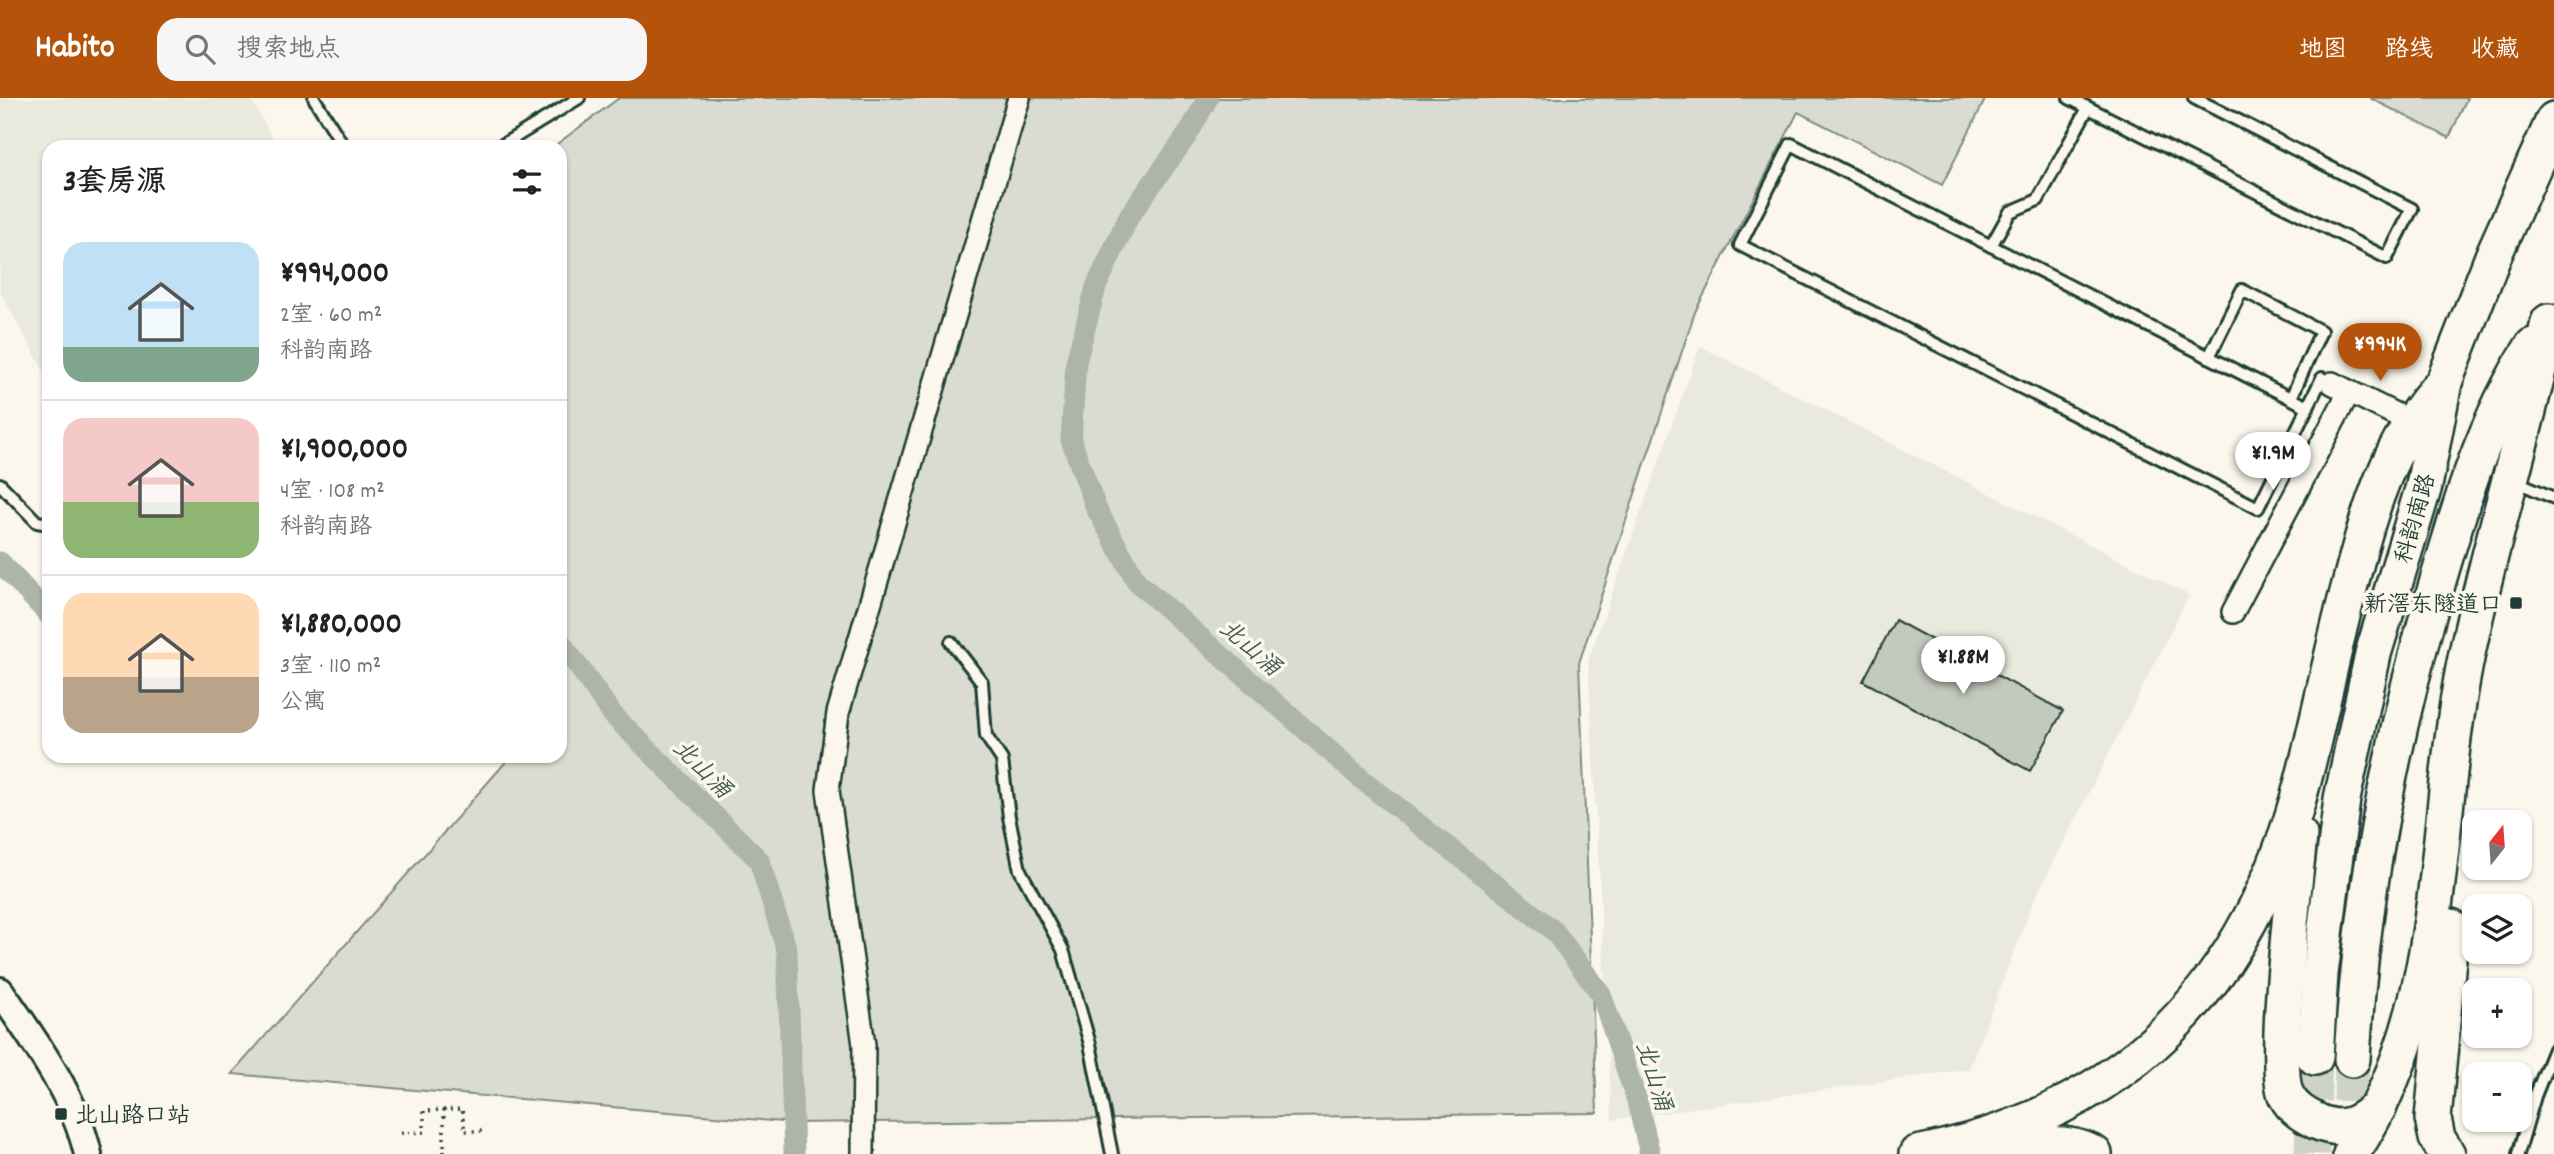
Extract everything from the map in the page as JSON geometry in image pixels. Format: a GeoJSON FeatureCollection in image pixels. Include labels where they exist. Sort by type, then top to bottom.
{"type":"FeatureCollection","features":[{"type":"Feature","properties":{"kind":"highway","name":"科韵南路"},"geometry":{"type":"LineString","coordinates":[[2315,1057],[2327,910],[2351,746],[2374,654],[2424,486],[2444,382],[2550,117]]}},
{"type":"Feature","properties":{"kind":"highway","name":"科韵南路"},"geometry":{"type":"LineString","coordinates":[[2352,1059],[2355,1002],[2374,854],[2389,770],[2422,636],[2481,446],[2509,387],[2551,316]]}},
{"type":"Feature","properties":{"kind":"highway"},"geometry":{"type":"LineString","coordinates":[[2351,1154],[2379,1107],[2416,1013],[2428,949],[2465,663],[2551,316]]}},
{"type":"Feature","properties":{"kind":"highway"},"geometry":{"type":"LineString","coordinates":[[1917,1154],[1990,1136],[2033,1119],[2128,1065],[2167,1033],[2201,998],[2229,960],[2270,878],[2303,783],[2354,570],[2379,487],[2409,421],[2444,382]]}},
{"type":"Feature","properties":{"kind":"highway"},"geometry":{"type":"LineString","coordinates":[[2447,1154],[2437,1138],[2433,1119],[2454,875],[2451,768]]}},
{"type":"Feature","properties":{"kind":"highway"},"geometry":{"type":"LineString","coordinates":[[2303,783],[2283,1037],[2285,1093],[2295,1109],[2332,1128],[2350,1128],[2379,1107]]}},
{"type":"Feature","properties":{"kind":"highway"},"geometry":{"type":"LineString","coordinates":[[1990,1154],[2041,1143],[2059,1143],[2095,1154]]}},
{"type":"Feature","properties":{"kind":"street"},"geometry":{"type":"LineString","coordinates":[[863,1154],[864,1045],[828,790],[838,713],[1018,98]]}},
{"type":"Feature","properties":{"kind":"street"},"geometry":{"type":"LineString","coordinates":[[2233,612],[2334,384],[2409,421]]}},
{"type":"Feature","properties":{"kind":"street"},"geometry":{"type":"LineString","coordinates":[[0,991],[69,1101],[88,1154]]}},
{"type":"Feature","properties":{"kind":"lane"},"geometry":{"type":"LineString","coordinates":[[314,98],[340,140]]}},
{"type":"Feature","properties":{"kind":"lane"},"geometry":{"type":"LineString","coordinates":[[510,140],[579,98]]}},
{"type":"Feature","properties":{"kind":"lane"},"geometry":{"type":"LineString","coordinates":[[2069,98],[2387,258],[2412,209],[2194,98]]}},
{"type":"Feature","properties":{"kind":"lane"},"geometry":{"type":"LineString","coordinates":[[1991,246],[2010,212],[2038,200],[2088,108]]}},
{"type":"Feature","properties":{"kind":"lane"},"geometry":{"type":"LineString","coordinates":[[2305,369],[2334,384],[2308,407],[2258,508],[1740,245],[1791,144],[2308,407]]}},
{"type":"Feature","properties":{"kind":"lane"},"geometry":{"type":"LineString","coordinates":[[2209,356],[2242,290],[2322,331],[2291,398]]}},
{"type":"Feature","properties":{"kind":"lane"},"geometry":{"type":"LineString","coordinates":[[2510,479],[2554,498]]}},
{"type":"Feature","properties":{"kind":"lane"},"geometry":{"type":"LineString","coordinates":[[0,484],[37,522],[42,523]]}},
{"type":"Feature","properties":{"kind":"lane"},"geometry":{"type":"LineString","coordinates":[[951,642],[982,682],[986,736],[1002,760],[1009,817],[1020,870],[1063,950],[1090,1044],[1112,1154]]}},
{"type":"Feature","properties":{"kind":"lane"},"geometry":{"type":"LineString","coordinates":[[2518,1154],[2535,1096],[2554,1049]]}},
{"type":"Feature","properties":{"kind":"path"},"geometry":{"type":"LineString","coordinates":[[401,1133],[424,1132],[424,1111],[444,1109],[462,1110],[465,1131],[483,1131]]}},
{"type":"Feature","properties":{"kind":"path"},"geometry":{"type":"LineString","coordinates":[[444,1109],[444,1154]]}},
{"type":"Feature","properties":{"kind":"shaded area"},"geometry":{"type":"Polygon","coordinates":[[[0,98],[250,98],[274,140],[42,140],[42,367],[0,292],[0,98]]]}},
{"type":"Feature","properties":{"kind":"shaded area"},"geometry":{"type":"Polygon","coordinates":[[[619,98],[1986,98],[1942,185],[1798,112],[1695,312],[1579,663],[1597,1113],[794,1123],[232,1074],[505,763],[567,763],[567,140],[562,140],[619,98]]]}},
{"type":"Feature","properties":{"kind":"shaded area"},"geometry":{"type":"Polygon","coordinates":[[[2370,98],[2467,98],[2449,138],[2370,98]]]}},
{"type":"Feature","properties":{"kind":"shaded area"},"geometry":{"type":"Polygon","coordinates":[[[1700,346],[2189,595],[2032,905],[1969,1069],[1612,1120],[1588,661],[1700,346]]]}},
{"type":"Feature","properties":{"kind":"building"},"geometry":{"type":"Polygon","coordinates":[[[1895,620],[2063,711],[2030,771],[1863,681],[1895,620]]]}},
{"type":"Feature","properties":{"kind":"waterway","name":"北山涌"},"geometry":{"type":"LineString","coordinates":[[1208,98],[1188,134],[1129,216],[1096,287],[1076,362],[1071,440],[1096,508],[1137,582],[1364,781],[1554,931],[1601,994],[1637,1101],[1650,1154]]}},
{"type":"Feature","properties":{"kind":"waterway","name":"北山涌"},"geometry":{"type":"LineString","coordinates":[[0,562],[42,607]]}},
{"type":"Feature","properties":{"kind":"waterway","name":"北山涌"},"geometry":{"type":"LineString","coordinates":[[567,651],[613,715],[759,860],[787,951],[794,1154]]}},
{"type":"Feature","properties":{"kind":"tunnel"},"geometry":{"type":"LineString","coordinates":[[2312,1154],[2315,1057]]}},
{"type":"Feature","properties":{"kind":"tunnel"},"geometry":{"type":"LineString","coordinates":[[2350,1154],[2352,1059]]}},
{"type":"Feature","properties":{"kind":"place","name":"新滘东隧道口"},"geometry":{"type":"Point","coordinates":[2516,603]}},
{"type":"Feature","properties":{"kind":"place","name":"北山路口站"},"geometry":{"type":"Point","coordinates":[61,1114]}}]}
